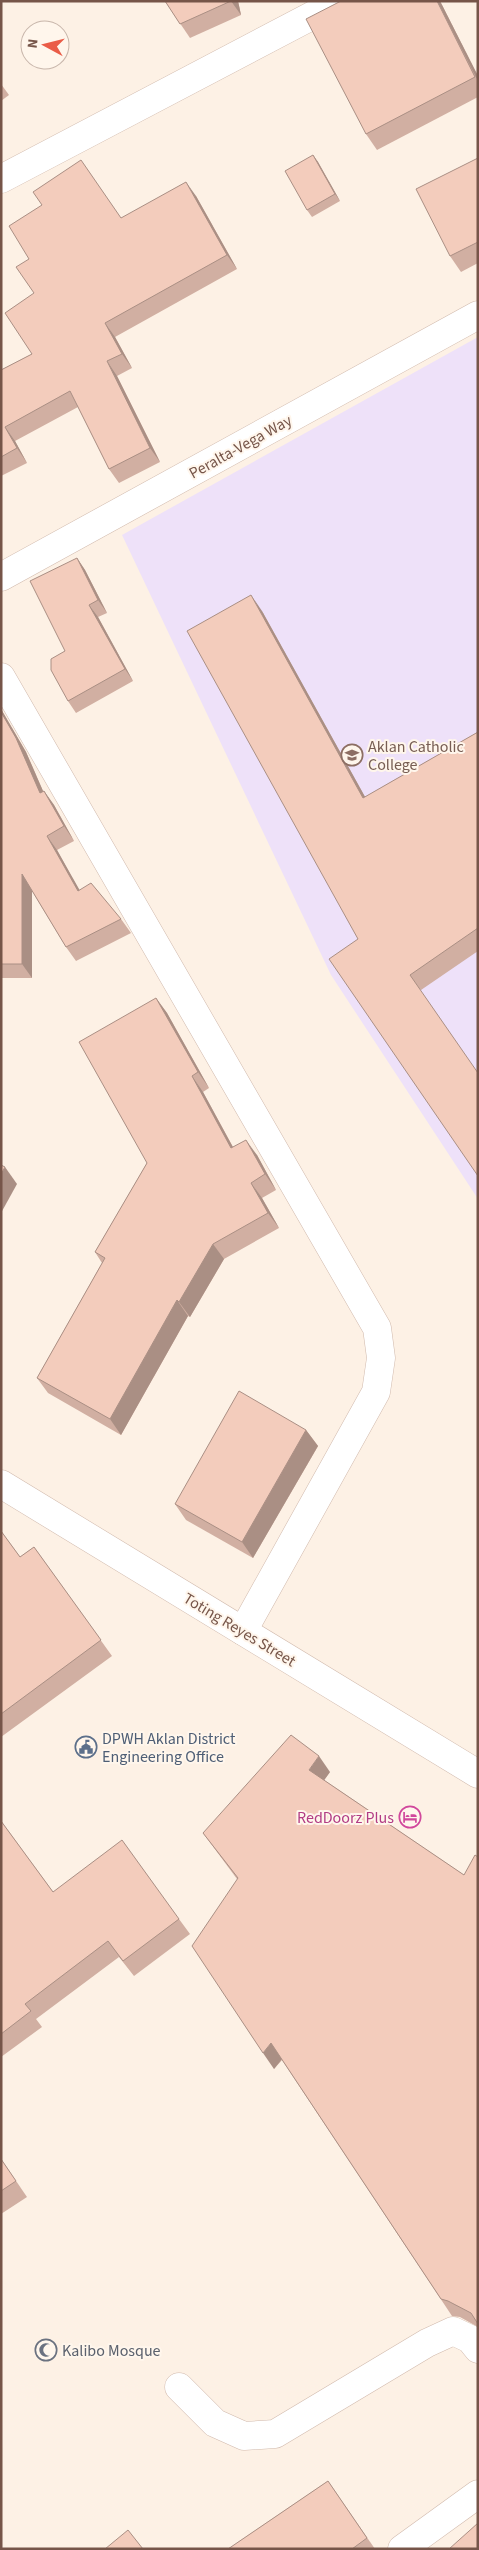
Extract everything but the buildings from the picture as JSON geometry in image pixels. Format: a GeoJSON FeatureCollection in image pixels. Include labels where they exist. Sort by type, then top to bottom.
{"type":"FeatureCollection","features":[{"type":"Feature","properties":{"kind":"street"},"geometry":{"type":"LineString","coordinates":[[1,179],[340,1]]}},
{"type":"Feature","properties":{"kind":"street","name":"Peralta-Vega Way"},"geometry":{"type":"LineString","coordinates":[[1,577],[478,315]]}},
{"type":"Feature","properties":{"kind":"street"},"geometry":{"type":"LineString","coordinates":[[1,677],[377,1328],[381,1358],[376,1392],[243,1631]]}},
{"type":"Feature","properties":{"kind":"street","name":"Toting Reyes Street"},"geometry":{"type":"LineString","coordinates":[[1,1484],[478,1774]]}},
{"type":"Feature","properties":{"kind":"street"},"geometry":{"type":"LineString","coordinates":[[179,2387],[215,2423],[244,2436],[275,2434],[427,2344],[453,2331],[470,2339],[478,2349]]}},
{"type":"Feature","properties":{"kind":"street"},"geometry":{"type":"LineString","coordinates":[[402,2549],[478,2494]]}},
{"type":"Feature","properties":{"kind":"shaded area","name":"Aklan Catholic College"},"geometry":{"type":"Polygon","coordinates":[[[478,337],[478,1199],[331,975],[122,535],[478,337]]]}},
{"type":"Feature","properties":{"kind":"place","name":"Aklan Catholic College"},"geometry":{"type":"Point","coordinates":[352,755]}},
{"type":"Feature","properties":{"kind":"place","name":"DPWH Aklan District Engineering Office"},"geometry":{"type":"Point","coordinates":[86,1747]}},
{"type":"Feature","properties":{"kind":"place","name":"RedDoorz Plus"},"geometry":{"type":"Point","coordinates":[410,1817]}},
{"type":"Feature","properties":{"kind":"place","name":"Kalibo Mosque"},"geometry":{"type":"Point","coordinates":[46,2350]}}]}
